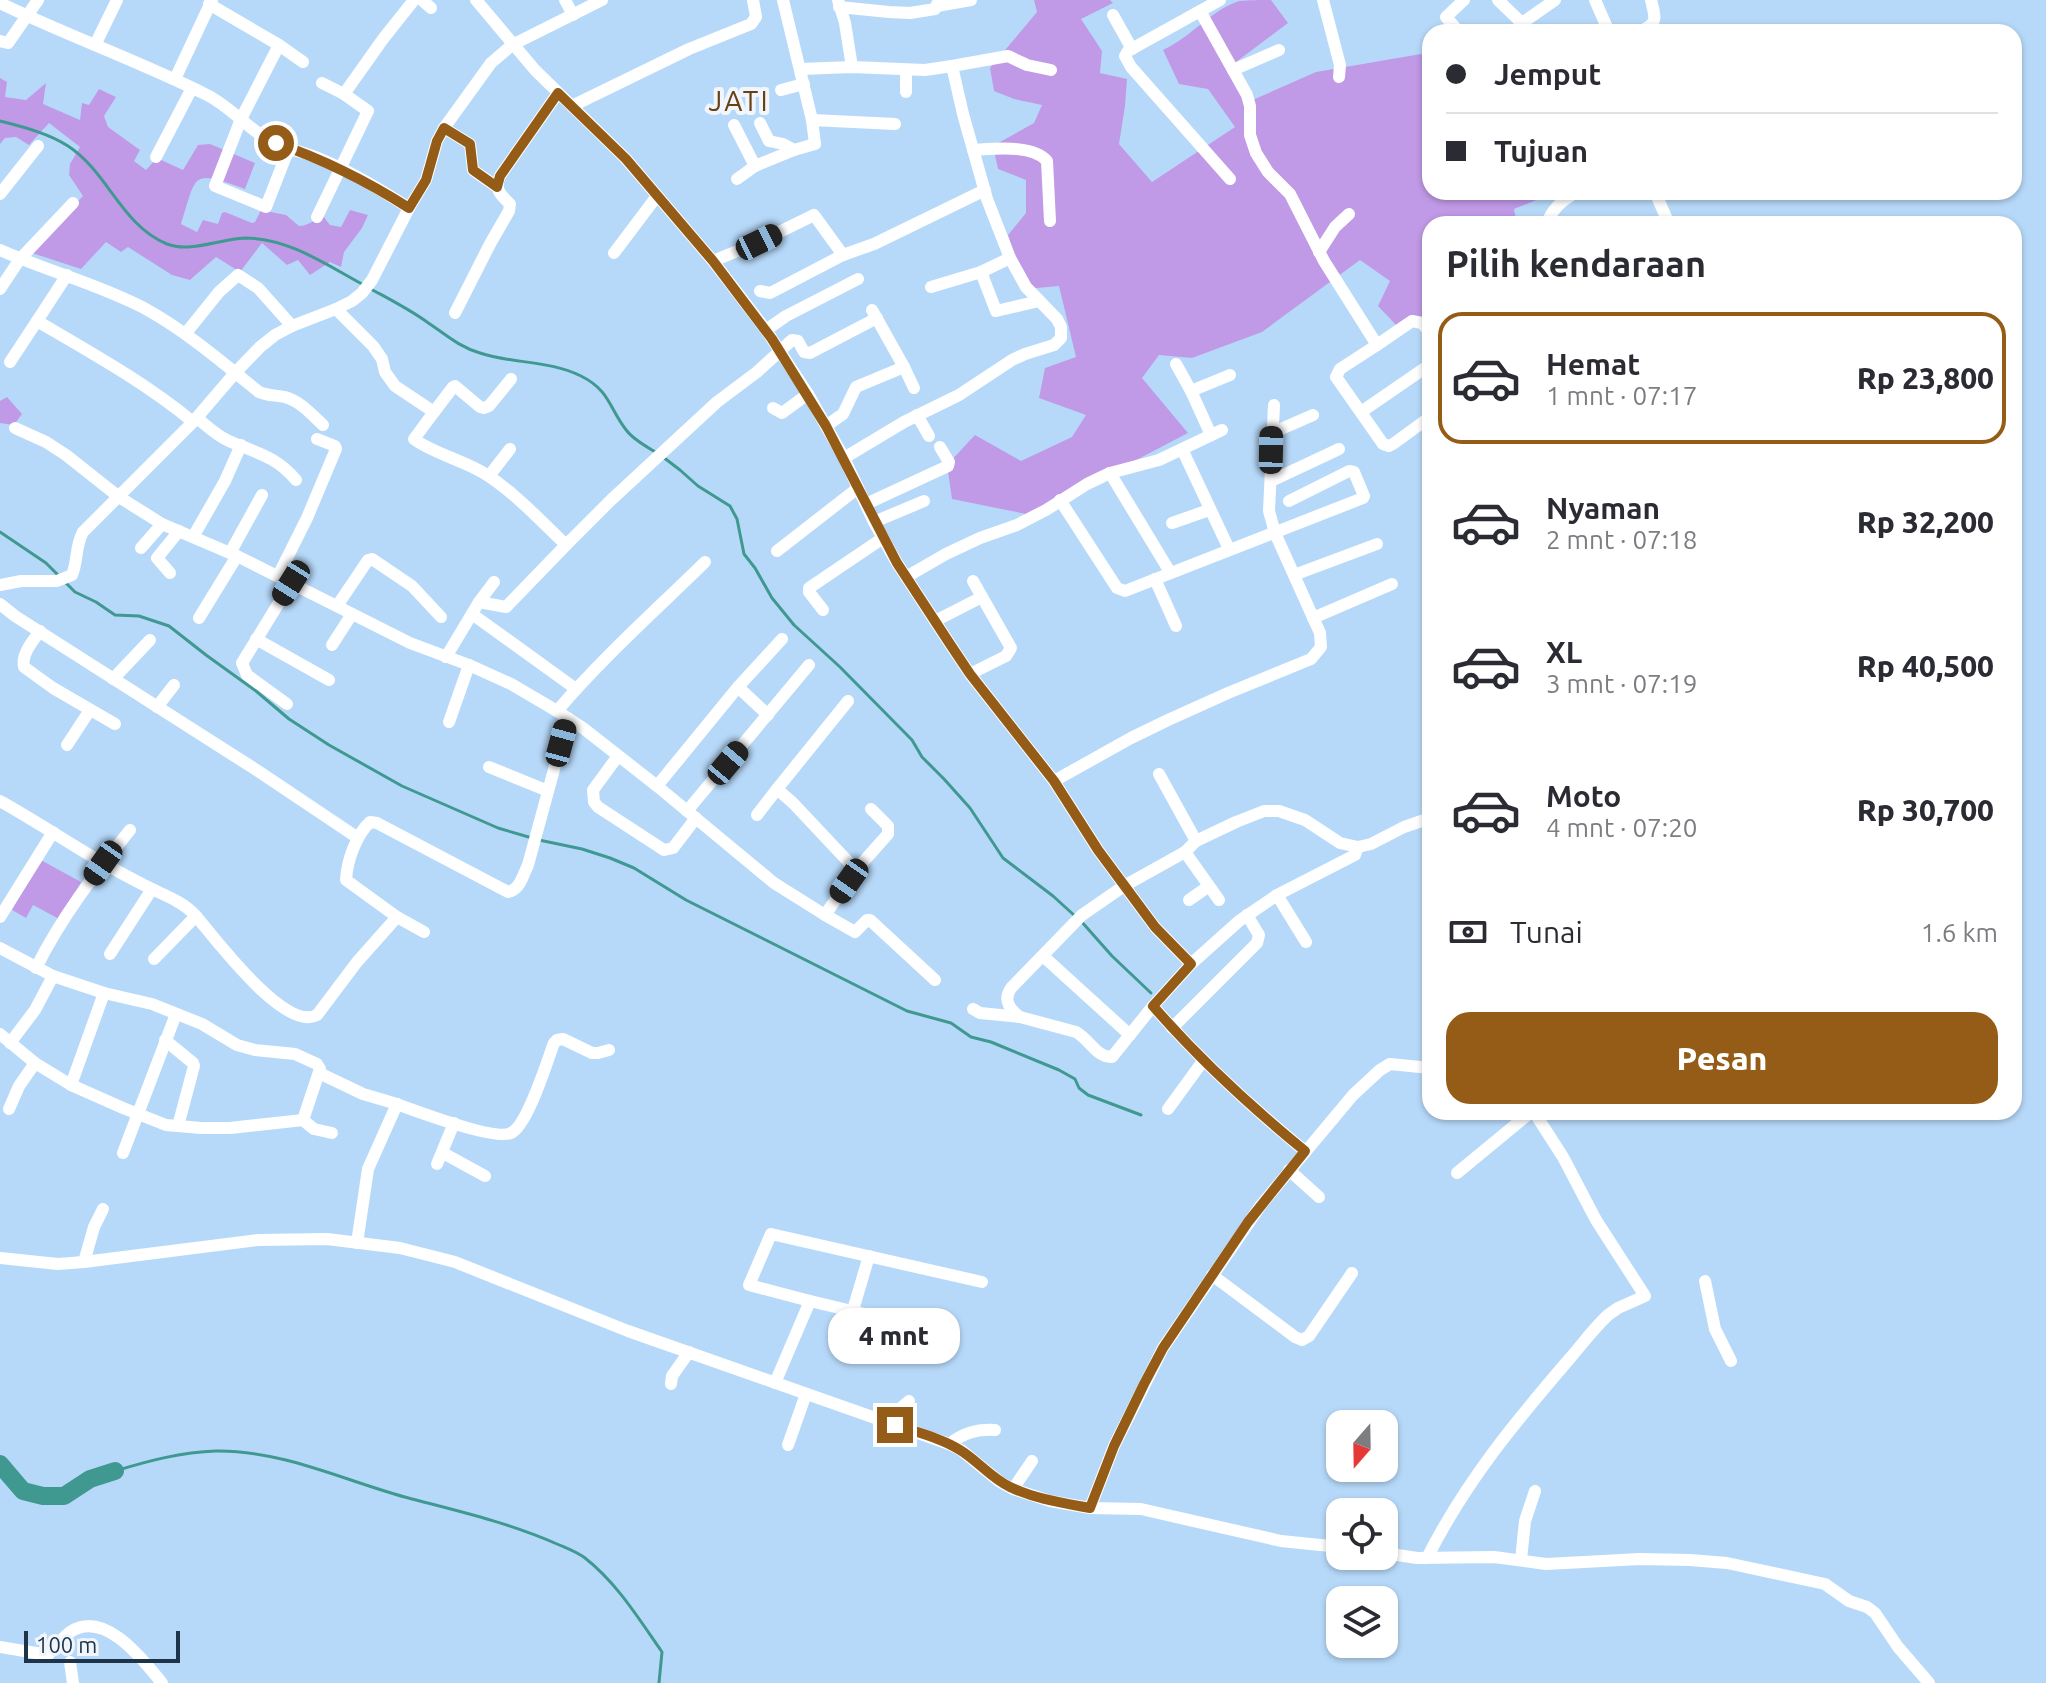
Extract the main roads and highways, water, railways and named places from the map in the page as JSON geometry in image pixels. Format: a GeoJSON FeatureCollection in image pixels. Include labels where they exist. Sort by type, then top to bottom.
{"type":"FeatureCollection","features":[{"type":"Feature","properties":{"kind":"waterway"},"geometry":{"type":"LineString","coordinates":[[0,121],[44,134],[68,146],[94,170],[138,224],[167,244],[186,247],[245,238],[276,242],[362,284]]}},
{"type":"Feature","properties":{"kind":"waterway"},"geometry":{"type":"LineString","coordinates":[[369,288],[472,350],[556,367],[581,376],[604,394],[630,434],[657,453]]}},
{"type":"Feature","properties":{"kind":"waterway"},"geometry":{"type":"LineString","coordinates":[[663,457],[698,486],[730,506],[737,519],[744,554],[772,598],[794,625],[912,740],[922,757],[970,808],[1003,858],[1075,916]]}},
{"type":"Feature","properties":{"kind":"waterway"},"geometry":{"type":"LineString","coordinates":[[0,532],[46,563],[59,576]]}},
{"type":"Feature","properties":{"kind":"waterway"},"geometry":{"type":"LineString","coordinates":[[64,581],[75,592],[115,615],[139,616],[169,626],[289,719],[402,786],[498,828],[532,838]]}},
{"type":"Feature","properties":{"kind":"waterway"},"geometry":{"type":"LineString","coordinates":[[539,840],[582,849],[634,868],[686,900],[907,1011],[951,1023],[971,1037],[1059,1070],[1075,1079],[1079,1088],[1088,1095],[1141,1115]]}},
{"type":"Feature","properties":{"kind":"waterway"},"geometry":{"type":"LineString","coordinates":[[1081,921],[1151,993]]}},
{"type":"Feature","properties":{"kind":"waterway"},"geometry":{"type":"LineString","coordinates":[[115,1471],[203,1452],[241,1452],[291,1461],[539,1537],[582,1556],[617,1590],[662,1652],[659,1683]]}},
{"type":"Feature","properties":{"kind":"waterway"},"geometry":{"type":"LineString","coordinates":[[0,1464],[23,1491],[43,1496],[64,1496],[90,1479],[115,1471]]}},
{"type":"Feature","properties":{"kind":"district","name":"JATI"},"geometry":{"type":"Point","coordinates":[739,101]}}]}
